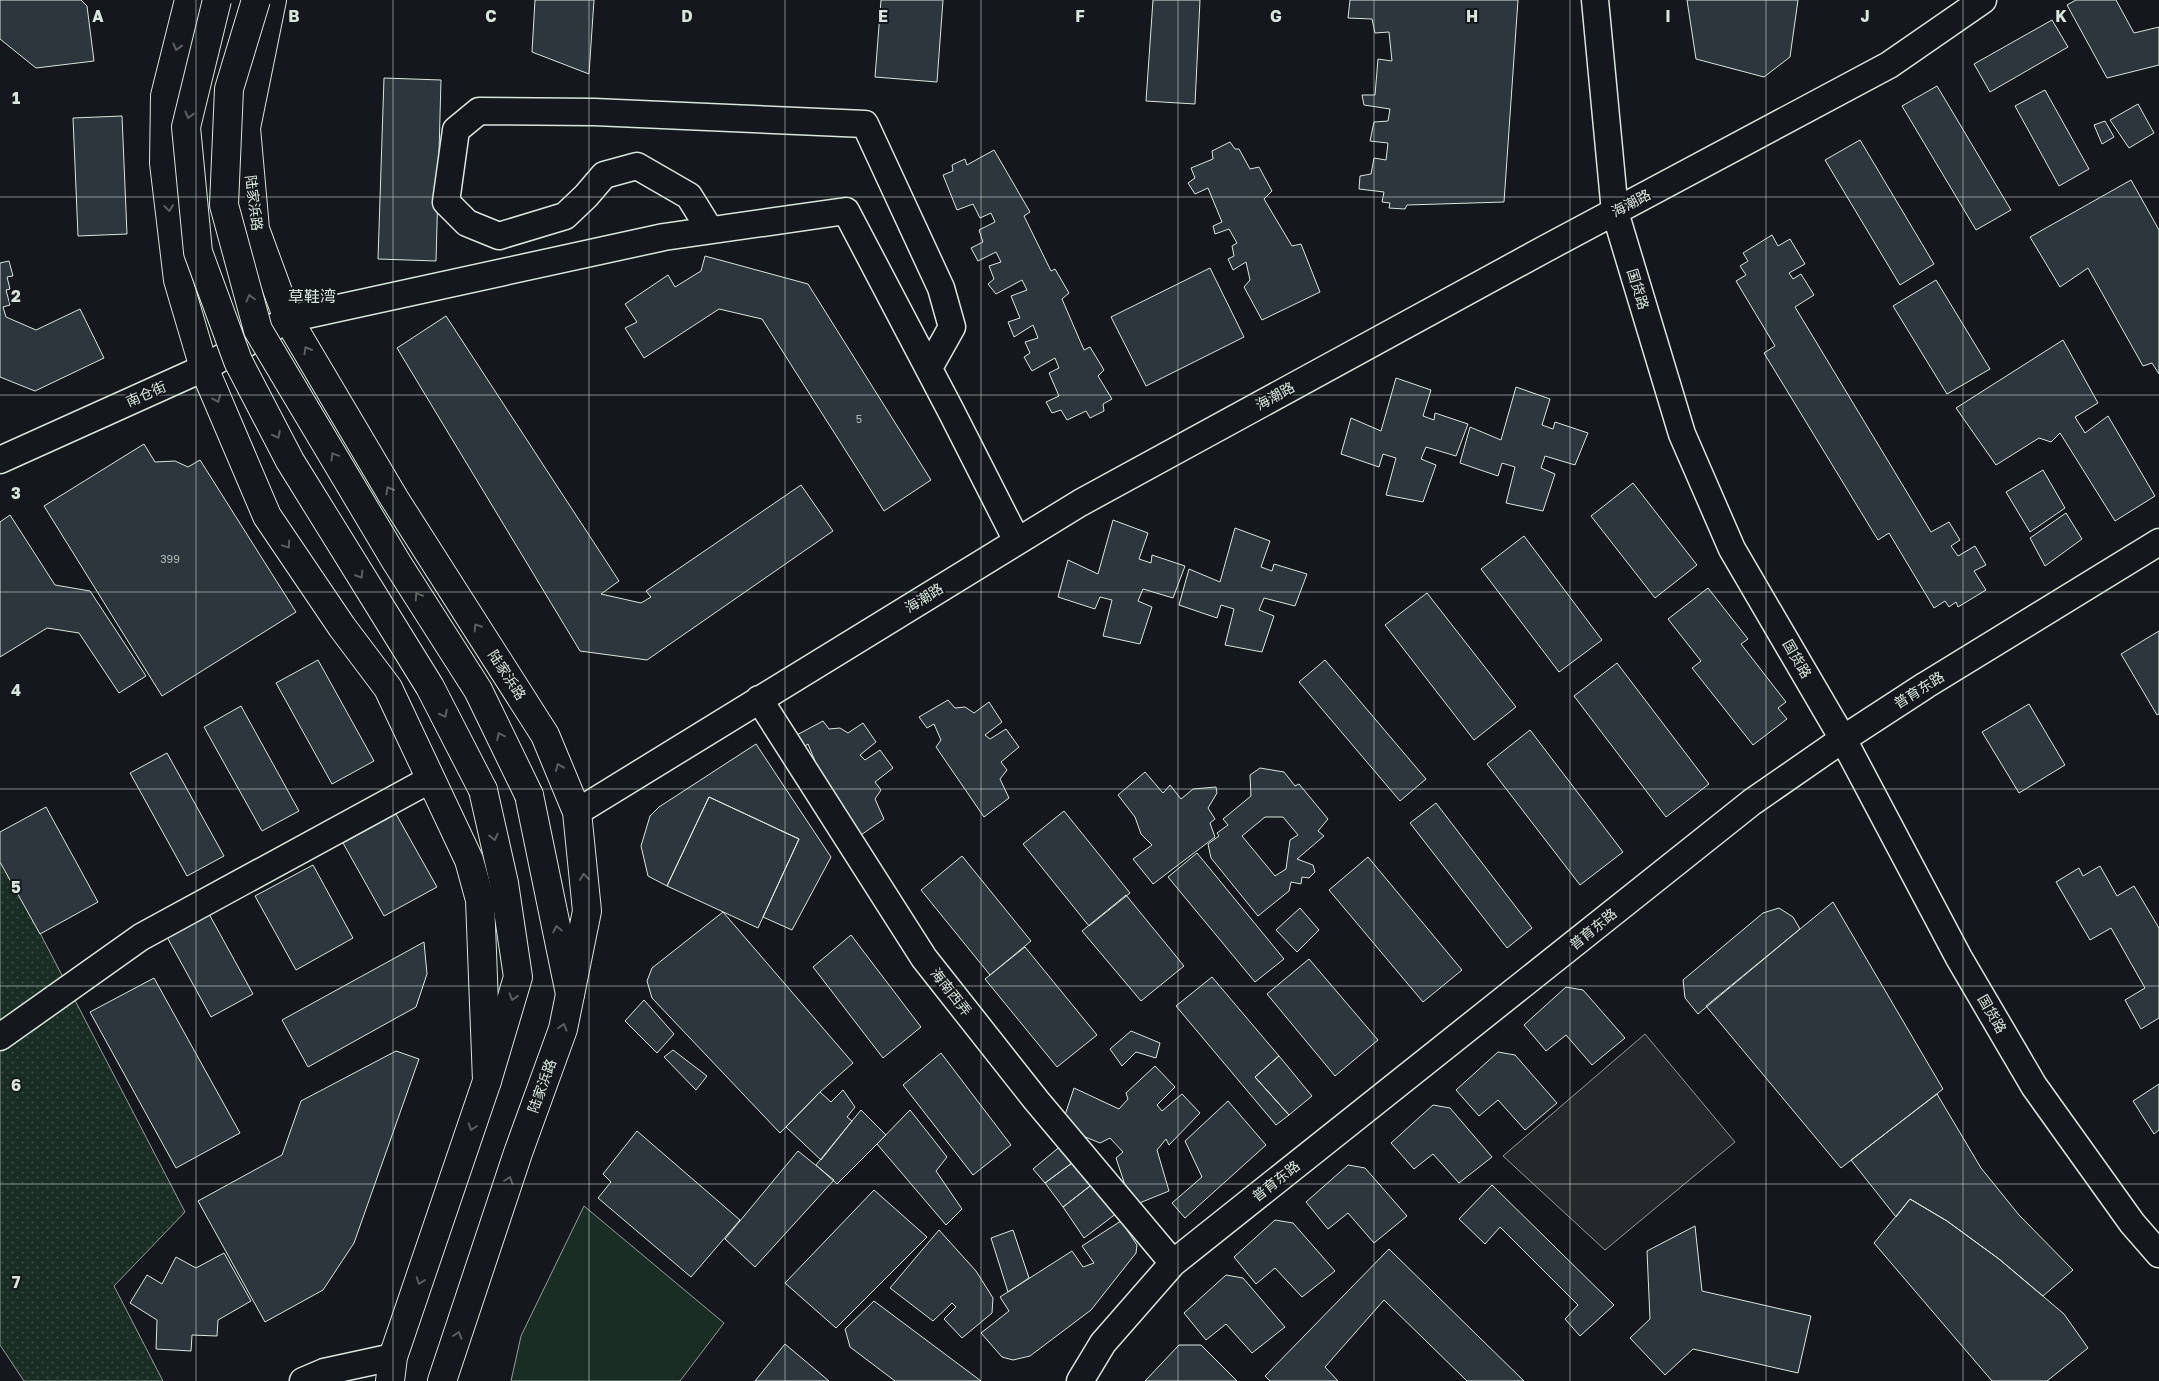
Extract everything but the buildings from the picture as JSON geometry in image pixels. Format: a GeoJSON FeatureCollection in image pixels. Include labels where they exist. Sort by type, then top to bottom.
{"type":"FeatureCollection","features":[{"type":"Feature","properties":{"kind":"main road"},"geometry":{"type":"LineString","coordinates":[[189,0],[165,96],[164,163],[178,280],[204,368],[267,516],[342,627],[388,688],[469,860],[480,900],[487,1081]]}},
{"type":"Feature","properties":{"kind":"main road"},"geometry":{"type":"LineString","coordinates":[[217,0],[186,127],[198,252],[238,361],[290,461],[430,687],[483,790],[504,883],[518,977],[487,1081],[392,1369]]}},
{"type":"Feature","properties":{"kind":"main road"},"geometry":{"type":"LineString","coordinates":[[256,0],[230,89],[224,205],[258,330],[397,563],[478,690],[529,795],[570,994]]}},
{"type":"Feature","properties":{"kind":"main road","name":"陆家浜路"},"geometry":{"type":"LineString","coordinates":[[272,0],[246,128],[255,229],[288,319],[394,498],[545,735],[577,812],[587,911],[563,1029],[518,1153],[442,1381]]}},
{"type":"Feature","properties":{"kind":"street","name":"国货路"},"geometry":{"type":"LineString","coordinates":[[1595,0],[1615,212],[1682,434],[1732,549],[1843,738],[1960,958],[2034,1086],[2132,1223],[2159,1254]]}},
{"type":"Feature","properties":{"kind":"street","name":"海潮路"},"geometry":{"type":"LineString","coordinates":[[577,812],[1080,503],[1889,65],[1984,0]]}},
{"type":"Feature","properties":{"kind":"street"},"geometry":{"type":"LineString","coordinates":[[710,230],[689,196],[637,166],[604,175],[565,216],[499,236],[467,223],[446,202],[456,130],[479,112],[594,112],[865,124],[941,288],[952,326],[929,368],[1017,541]]}},
{"type":"Feature","properties":{"kind":"street","name":"南仓街"},"geometry":{"type":"LineString","coordinates":[[0,460],[204,368],[288,319],[664,237],[846,211],[929,368]]}},
{"type":"Feature","properties":{"kind":"street","name":"普育东路"},"geometry":{"type":"LineString","coordinates":[[1080,1381],[1103,1343],[1173,1263],[1752,802],[1843,738],[2159,542]]}},
{"type":"Feature","properties":{"kind":"street","name":"海南西弄"},"geometry":{"type":"LineString","coordinates":[[759,699],[924,958],[1036,1100],[1173,1263]]}},
{"type":"Feature","properties":{"kind":"street"},"geometry":{"type":"LineString","coordinates":[[0,1037],[141,937],[431,779]]}},
{"type":"Feature","properties":{"kind":"street"},"geometry":{"type":"LineString","coordinates":[[303,1381],[324,1372],[392,1369]]}},
{"type":"Feature","properties":{"kind":"green space"},"geometry":{"type":"Polygon","coordinates":[[[0,856],[185,1212],[114,1286],[163,1381],[24,1381],[0,1345],[0,856]]]}},
{"type":"Feature","properties":{"kind":"green space"},"geometry":{"type":"Polygon","coordinates":[[[584,1206],[724,1323],[680,1381],[511,1381],[521,1336],[584,1206]]]}},
{"type":"Feature","properties":{"kind":"shaded area"},"geometry":{"type":"Polygon","coordinates":[[[1645,1034],[1735,1142],[1605,1250],[1503,1156],[1645,1034]]]}},
{"type":"Feature","properties":{"kind":"district","name":"草鞋湾"},"geometry":{"type":"Point","coordinates":[312,296]}}]}
